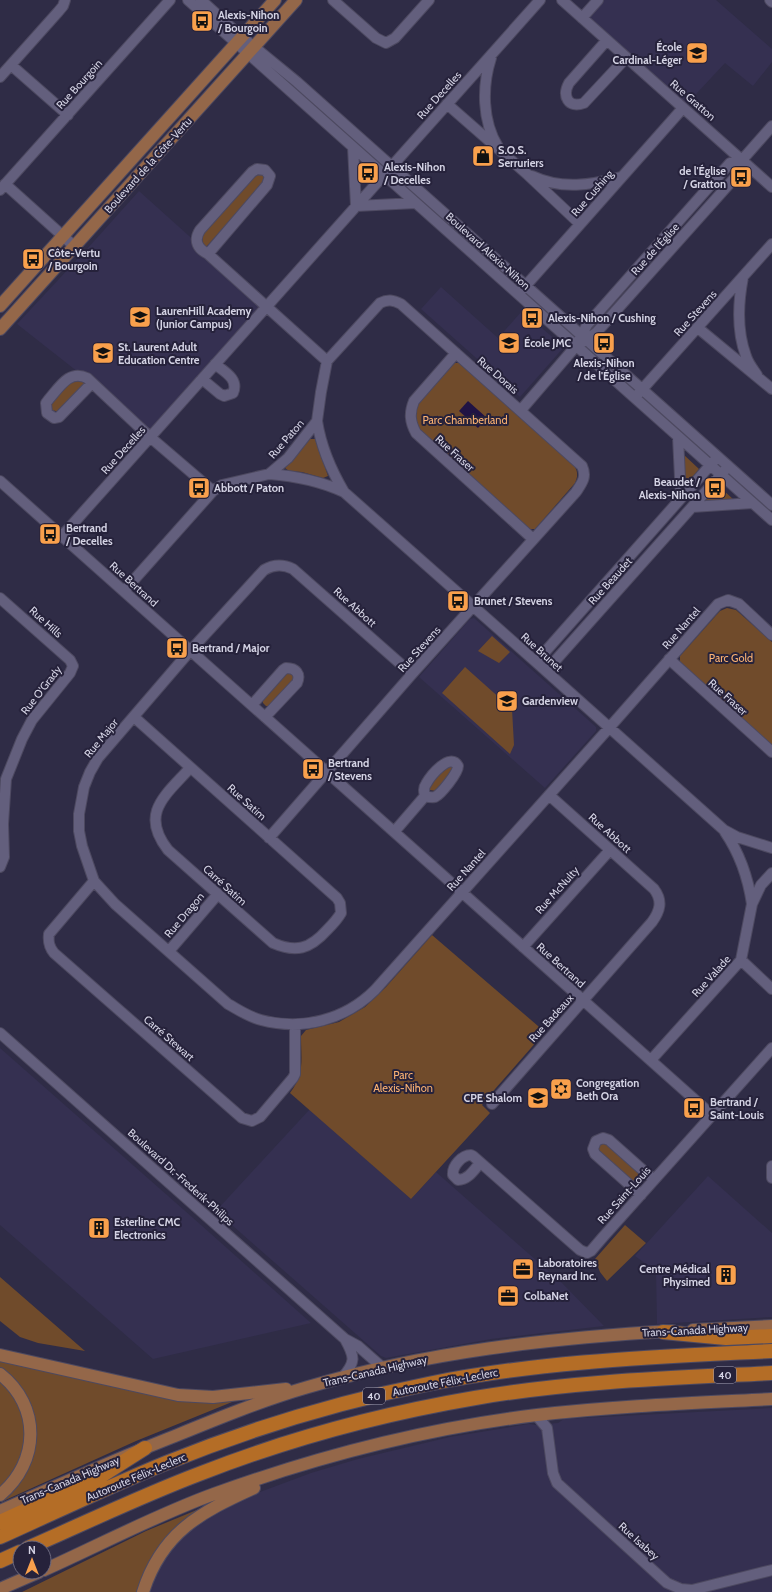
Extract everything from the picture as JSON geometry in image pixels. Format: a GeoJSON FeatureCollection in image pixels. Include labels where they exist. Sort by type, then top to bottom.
{"type":"FeatureCollection","features":[{"type":"Feature","properties":{"kind":"highway"},"geometry":{"type":"LineString","coordinates":[[663,1332],[726,1338],[772,1336]]}},
{"type":"Feature","properties":{"kind":"highway","name":"Autoroute Félix-Leclerc"},"geometry":{"type":"LineString","coordinates":[[0,1537],[141,1473],[214,1445],[296,1417],[374,1396],[449,1380],[547,1365],[602,1360],[772,1351]]}},
{"type":"Feature","properties":{"kind":"highway","name":"Autoroute Félix-Leclerc"},"geometry":{"type":"LineString","coordinates":[[46,1540],[200,1473],[287,1443],[350,1425],[418,1409],[520,1391],[589,1383],[772,1373]]}},
{"type":"Feature","properties":{"kind":"highway"},"geometry":{"type":"LineString","coordinates":[[678,1378],[772,1380]]}},
{"type":"Feature","properties":{"kind":"highway"},"geometry":{"type":"LineString","coordinates":[[0,1522],[101,1476],[145,1448]]}},
{"type":"Feature","properties":{"kind":"highway"},"geometry":{"type":"LineString","coordinates":[[0,1561],[12,1556]]}},
{"type":"Feature","properties":{"kind":"main road","name":"Boulevard de la Côte-Vertu"},"geometry":{"type":"LineString","coordinates":[[0,306],[238,39],[275,0]]}},
{"type":"Feature","properties":{"kind":"main road","name":"Boulevard de la Côte-Vertu"},"geometry":{"type":"LineString","coordinates":[[0,329],[296,0]]}},
{"type":"Feature","properties":{"kind":"main road","name":"Trans-Canada Highway"},"geometry":{"type":"LineString","coordinates":[[0,1511],[218,1418],[307,1387],[383,1368],[465,1352],[516,1344],[586,1336],[772,1326]]}},
{"type":"Feature","properties":{"kind":"main road"},"geometry":{"type":"LineString","coordinates":[[0,1354],[168,1394],[220,1396],[307,1387]]}},
{"type":"Feature","properties":{"kind":"main road"},"geometry":{"type":"LineString","coordinates":[[0,1374],[13,1385],[22,1400],[28,1416],[31,1432],[29,1451],[22,1469],[11,1484],[0,1494]]}},
{"type":"Feature","properties":{"kind":"main road"},"geometry":{"type":"LineString","coordinates":[[52,1566],[191,1503],[215,1494],[304,1465],[422,1434],[556,1413],[614,1408],[772,1399]]}},
{"type":"Feature","properties":{"kind":"main road"},"geometry":{"type":"LineString","coordinates":[[143,1592],[148,1578],[159,1557],[173,1539],[188,1524],[214,1507],[304,1465]]}},
{"type":"Feature","properties":{"kind":"main road"},"geometry":{"type":"LineString","coordinates":[[0,1589],[21,1580]]}},
{"type":"Feature","properties":{"kind":"street"},"geometry":{"type":"LineString","coordinates":[[0,77],[63,6],[65,0]]}},
{"type":"Feature","properties":{"kind":"street","name":"Rue Bourgoin"},"geometry":{"type":"LineString","coordinates":[[74,246],[3,187],[170,0]]}},
{"type":"Feature","properties":{"kind":"street","name":"Boulevard Alexis-Nihon"},"geometry":{"type":"LineString","coordinates":[[188,0],[251,49],[391,166],[772,505]]}},
{"type":"Feature","properties":{"kind":"street","name":"Boulevard Alexis-Nihon"},"geometry":{"type":"LineString","coordinates":[[201,0],[238,39]]}},
{"type":"Feature","properties":{"kind":"street"},"geometry":{"type":"LineString","coordinates":[[333,0],[376,38],[386,43],[395,38],[429,0]]}},
{"type":"Feature","properties":{"kind":"street","name":"Rue Decelles"},"geometry":{"type":"LineString","coordinates":[[62,536],[540,0]]}},
{"type":"Feature","properties":{"kind":"street","name":"Rue Gratton"},"geometry":{"type":"LineString","coordinates":[[562,0],[772,187]]}},
{"type":"Feature","properties":{"kind":"street"},"geometry":{"type":"LineString","coordinates":[[582,18],[598,0]]}},
{"type":"Feature","properties":{"kind":"street"},"geometry":{"type":"LineString","coordinates":[[607,40],[568,83],[565,89],[568,101],[579,105],[584,103],[626,58]]}},
{"type":"Feature","properties":{"kind":"street","name":"Boulevard Alexis-Nihon"},"geometry":{"type":"LineString","coordinates":[[251,49],[383,175],[772,520]]}},
{"type":"Feature","properties":{"kind":"street"},"geometry":{"type":"LineString","coordinates":[[491,55],[487,69],[485,87],[486,114],[494,140],[501,152]]}},
{"type":"Feature","properties":{"kind":"street"},"geometry":{"type":"LineString","coordinates":[[11,65],[68,115]]}},
{"type":"Feature","properties":{"kind":"street"},"geometry":{"type":"LineString","coordinates":[[447,104],[527,174],[580,224]]}},
{"type":"Feature","properties":{"kind":"street","name":"Rue Cushing"},"geometry":{"type":"LineString","coordinates":[[518,294],[683,108]]}},
{"type":"Feature","properties":{"kind":"street","name":"Rue de l'Église"},"geometry":{"type":"LineString","coordinates":[[521,410],[584,337],[596,333],[739,172],[742,160],[772,126]]}},
{"type":"Feature","properties":{"kind":"street"},"geometry":{"type":"LineString","coordinates":[[353,147],[356,206],[416,203]]}},
{"type":"Feature","properties":{"kind":"street"},"geometry":{"type":"LineString","coordinates":[[208,254],[267,185],[270,176],[266,170],[261,169],[252,172],[197,233],[197,243],[202,250],[267,306],[327,361]]}},
{"type":"Feature","properties":{"kind":"street"},"geometry":{"type":"LineString","coordinates":[[527,174],[550,183],[570,186],[597,183],[621,177]]}},
{"type":"Feature","properties":{"kind":"street","name":"Rue Stevens"},"geometry":{"type":"LineString","coordinates":[[635,397],[772,244]]}},
{"type":"Feature","properties":{"kind":"street"},"geometry":{"type":"LineString","coordinates":[[743,277],[740,301],[740,332],[746,358],[757,375]]}},
{"type":"Feature","properties":{"kind":"street","name":"Rue Dorais"},"geometry":{"type":"LineString","coordinates":[[327,361],[380,303],[389,300],[401,304],[578,462],[582,466],[585,474]]}},
{"type":"Feature","properties":{"kind":"street"},"geometry":{"type":"LineString","coordinates":[[698,328],[757,375],[772,389]]}},
{"type":"Feature","properties":{"kind":"street","name":"Rue Fraser"},"geometry":{"type":"LineString","coordinates":[[456,353],[414,401],[411,409],[412,426],[416,434],[533,539]]}},
{"type":"Feature","properties":{"kind":"street","name":"Rue Paton"},"geometry":{"type":"LineString","coordinates":[[124,591],[213,491],[222,485],[269,474],[288,458],[317,421],[327,361]]}},
{"type":"Feature","properties":{"kind":"street"},"geometry":{"type":"LineString","coordinates":[[202,379],[224,396],[234,393],[234,380],[215,364]]}},
{"type":"Feature","properties":{"kind":"street"},"geometry":{"type":"LineString","coordinates":[[92,383],[63,414],[54,418],[48,413],[46,403],[48,399],[69,377],[81,375],[87,378],[150,437],[213,491]]}},
{"type":"Feature","properties":{"kind":"street","name":"Rue Brunet"},"geometry":{"type":"LineString","coordinates":[[317,421],[323,447],[332,472],[344,492],[546,670],[724,830],[737,837],[772,848]]}},
{"type":"Feature","properties":{"kind":"street"},"geometry":{"type":"LineString","coordinates":[[678,437],[681,498]]}},
{"type":"Feature","properties":{"kind":"street","name":"Rue Beaudet"},"geometry":{"type":"LineString","coordinates":[[536,662],[718,457]]}},
{"type":"Feature","properties":{"kind":"street","name":"Rue Beaudet"},"geometry":{"type":"LineString","coordinates":[[546,670],[728,466]]}},
{"type":"Feature","properties":{"kind":"street","name":"Rue Brunet"},"geometry":{"type":"LineString","coordinates":[[269,474],[298,477],[315,481],[344,492]]}},
{"type":"Feature","properties":{"kind":"street","name":"Rue Stevens"},"geometry":{"type":"LineString","coordinates":[[269,838],[412,674],[576,492],[585,474]]}},
{"type":"Feature","properties":{"kind":"street","name":"Rue Bertrand"},"geometry":{"type":"LineString","coordinates":[[0,481],[712,1115]]}},
{"type":"Feature","properties":{"kind":"street"},"geometry":{"type":"LineString","coordinates":[[692,507],[753,503]]}},
{"type":"Feature","properties":{"kind":"street","name":"Rue Major"},"geometry":{"type":"LineString","coordinates":[[169,951],[115,904],[94,881],[85,858],[79,831],[79,814],[82,793],[90,772],[98,758],[190,651],[264,570],[271,566],[278,565]]}},
{"type":"Feature","properties":{"kind":"street","name":"Rue Abbott"},"geometry":{"type":"LineString","coordinates":[[278,565],[287,567],[299,573],[412,674]]}},
{"type":"Feature","properties":{"kind":"street","name":"Rue Hills"},"geometry":{"type":"LineString","coordinates":[[0,598],[70,660],[73,666]]}},
{"type":"Feature","properties":{"kind":"street","name":"Rue Nantel"},"geometry":{"type":"LineString","coordinates":[[169,951],[228,1004],[261,1020],[295,1025],[331,1018],[352,1008],[368,997],[718,604],[728,600],[740,604],[772,635]]}},
{"type":"Feature","properties":{"kind":"street","name":"Rue Fraser"},"geometry":{"type":"LineString","coordinates":[[669,660],[772,752]]}},
{"type":"Feature","properties":{"kind":"street","name":"Rue O'Grady"},"geometry":{"type":"LineString","coordinates":[[0,868],[4,857],[3,776],[32,720],[44,703],[70,673],[73,666]]}},
{"type":"Feature","properties":{"kind":"street"},"geometry":{"type":"LineString","coordinates":[[252,705],[283,670],[286,668],[295,670],[299,678],[297,683],[265,717]]}},
{"type":"Feature","properties":{"kind":"street","name":"Rue Satim"},"geometry":{"type":"LineString","coordinates":[[134,717],[337,898],[341,907]]}},
{"type":"Feature","properties":{"kind":"street","name":"Carré Satim"},"geometry":{"type":"LineString","coordinates":[[190,768],[158,806],[155,820],[156,829],[160,840],[168,850],[273,943],[283,947],[294,949],[304,948],[312,944],[320,938],[338,918],[341,913],[341,907]]}},
{"type":"Feature","properties":{"kind":"street","name":"Rue Abbott"},"geometry":{"type":"LineString","coordinates":[[549,795],[654,889]]}},
{"type":"Feature","properties":{"kind":"street"},"geometry":{"type":"LineString","coordinates":[[394,832],[425,796]]}},
{"type":"Feature","properties":{"kind":"street","name":"Rue Brunet"},"geometry":{"type":"LineString","coordinates":[[724,830],[744,867],[752,904]]}},
{"type":"Feature","properties":{"kind":"street","name":"Rue McNulty"},"geometry":{"type":"LineString","coordinates":[[523,947],[610,850]]}},
{"type":"Feature","properties":{"kind":"street","name":"Rue Valade"},"geometry":{"type":"LineString","coordinates":[[651,1060],[741,960],[752,904],[761,885],[772,873]]}},
{"type":"Feature","properties":{"kind":"street","name":"Carré Stewart"},"geometry":{"type":"LineString","coordinates":[[94,881],[49,934],[48,941],[50,948],[242,1118],[252,1121],[260,1117],[293,1078],[295,1074],[295,1025]]}},
{"type":"Feature","properties":{"kind":"street","name":"Rue Badeaux"},"geometry":{"type":"LineString","coordinates":[[492,1104],[656,917],[660,902],[654,889]]}},
{"type":"Feature","properties":{"kind":"street","name":"Rue Dragon"},"geometry":{"type":"LineString","coordinates":[[169,951],[218,894]]}},
{"type":"Feature","properties":{"kind":"street"},"geometry":{"type":"LineString","coordinates":[[741,960],[772,988]]}},
{"type":"Feature","properties":{"kind":"street","name":"Boulevard Dr.-Frederik-Philips"},"geometry":{"type":"LineString","coordinates":[[0,1033],[345,1340]]}},
{"type":"Feature","properties":{"kind":"street","name":"Rue Saint-Louis"},"geometry":{"type":"LineString","coordinates":[[480,1163],[583,1252],[587,1253],[591,1251],[772,1048]]}},
{"type":"Feature","properties":{"kind":"street"},"geometry":{"type":"LineString","coordinates":[[641,1195],[595,1154],[593,1149],[596,1141],[603,1138],[609,1140],[654,1180]]}},
{"type":"Feature","properties":{"kind":"street"},"geometry":{"type":"LineString","coordinates":[[345,1340],[358,1346],[383,1368]]}},
{"type":"Feature","properties":{"kind":"street"},"geometry":{"type":"LineString","coordinates":[[342,1378],[352,1365],[353,1359],[352,1352],[345,1340]]}},
{"type":"Feature","properties":{"kind":"street"},"geometry":{"type":"LineString","coordinates":[[536,1415],[547,1428],[556,1413]]}},
{"type":"Feature","properties":{"kind":"street","name":"Rue Isabey"},"geometry":{"type":"LineString","coordinates":[[547,1428],[555,1481],[667,1583],[685,1590],[697,1590],[772,1570]]}},
{"type":"Feature","properties":{"kind":"shaded area","name":"École Cardinal-Léger"},"geometry":{"type":"Polygon","coordinates":[[[598,0],[716,0],[772,49],[772,62],[753,86],[725,63],[683,108],[582,18],[598,0]]]}},
{"type":"Feature","properties":{"kind":"shaded area","name":"LaurenHill Academy (Junior Campus)"},"geometry":{"type":"Polygon","coordinates":[[[139,191],[267,306],[150,437],[92,383],[17,324],[139,191]]]}},
{"type":"Feature","properties":{"kind":"shaded area","name":"École JMC"},"geometry":{"type":"Polygon","coordinates":[[[441,287],[498,338],[522,311],[564,347],[520,397],[421,309],[441,287]]]}},
{"type":"Feature","properties":{"kind":"shaded area"},"geometry":{"type":"Polygon","coordinates":[[[468,401],[487,418],[478,428],[459,411],[468,401]]]}},
{"type":"Feature","properties":{"kind":"shaded area","name":"Gardenview"},"geometry":{"type":"Polygon","coordinates":[[[474,618],[596,727],[596,731],[545,788],[419,677],[470,619],[474,618]]]}},
{"type":"Feature","properties":{"kind":"shaded area"},"geometry":{"type":"Polygon","coordinates":[[[0,1048],[311,1323],[153,1359],[0,1225],[0,1048]]]}},
{"type":"Feature","properties":{"kind":"shaded area"},"geometry":{"type":"Polygon","coordinates":[[[310,1109],[411,1199],[436,1172],[562,1283],[604,1326],[491,1339],[386,1358],[381,1356],[216,1211],[310,1109]]]}},
{"type":"Feature","properties":{"kind":"shaded area"},"geometry":{"type":"Polygon","coordinates":[[[708,1176],[772,1233],[772,1317],[657,1324],[656,1271],[635,1256],[708,1176]]]}},
{"type":"Feature","properties":{"kind":"shaded area"},"geometry":{"type":"Polygon","coordinates":[[[772,1408],[772,1592],[149,1592],[153,1579],[176,1543],[202,1520],[249,1496],[311,1473],[358,1459],[450,1437],[529,1424],[535,1425],[558,1423],[564,1419],[772,1408]]]}},
{"type":"Feature","properties":{"kind":"green space"},"geometry":{"type":"Polygon","coordinates":[[[257,173],[262,174],[265,178],[264,183],[206,247],[203,247],[202,234],[257,173]]]}},
{"type":"Feature","properties":{"kind":"green space","name":"Parc Chamberland"},"geometry":{"type":"Polygon","coordinates":[[[455,363],[460,363],[575,467],[577,478],[575,483],[535,529],[529,529],[419,430],[415,418],[416,407],[434,384],[455,363]]]}},
{"type":"Feature","properties":{"kind":"green space"},"geometry":{"type":"Polygon","coordinates":[[[84,379],[85,384],[59,412],[52,410],[52,402],[70,382],[84,379]]]}},
{"type":"Feature","properties":{"kind":"green space"},"geometry":{"type":"Polygon","coordinates":[[[310,439],[315,439],[328,476],[323,478],[302,472],[289,471],[285,468],[310,439]]]}},
{"type":"Feature","properties":{"kind":"green space"},"geometry":{"type":"Polygon","coordinates":[[[683,454],[699,469],[685,486],[683,454]]]}},
{"type":"Feature","properties":{"kind":"green space"},"geometry":{"type":"Polygon","coordinates":[[[718,487],[721,488],[735,501],[703,503],[718,487]]]}},
{"type":"Feature","properties":{"kind":"green space","name":"Parc Gold"},"geometry":{"type":"Polygon","coordinates":[[[727,608],[736,610],[772,642],[772,745],[680,663],[680,656],[720,611],[727,608]]]}},
{"type":"Feature","properties":{"kind":"green space"},"geometry":{"type":"Polygon","coordinates":[[[492,636],[510,652],[499,663],[478,651],[492,636]]]}},
{"type":"Feature","properties":{"kind":"green space"},"geometry":{"type":"Polygon","coordinates":[[[465,667],[512,709],[514,745],[510,754],[442,693],[465,667]]]}},
{"type":"Feature","properties":{"kind":"green space"},"geometry":{"type":"Polygon","coordinates":[[[287,672],[293,673],[294,679],[270,706],[266,706],[263,703],[263,699],[287,672]]]}},
{"type":"Feature","properties":{"kind":"green space"},"geometry":{"type":"Polygon","coordinates":[[[447,765],[452,766],[453,771],[436,791],[430,790],[430,785],[447,765]]]}},
{"type":"Feature","properties":{"kind":"green space","name":"Parc Alexis-Nihon"},"geometry":{"type":"Polygon","coordinates":[[[432,935],[545,1032],[482,1105],[490,1113],[411,1199],[290,1093],[295,1086],[300,1073],[301,1036],[306,1030],[339,1022],[365,1007],[386,987],[432,935]]]}},
{"type":"Feature","properties":{"kind":"green space"},"geometry":{"type":"Polygon","coordinates":[[[606,1143],[642,1175],[642,1180],[640,1182],[633,1182],[598,1150],[599,1144],[606,1143]]]}},
{"type":"Feature","properties":{"kind":"green space"},"geometry":{"type":"Polygon","coordinates":[[[625,1225],[646,1243],[607,1281],[600,1272],[595,1259],[625,1225]]]}},
{"type":"Feature","properties":{"kind":"green space"},"geometry":{"type":"Polygon","coordinates":[[[0,1277],[85,1351],[38,1343],[20,1337],[0,1321],[0,1277]]]}},
{"type":"Feature","properties":{"kind":"green space"},"geometry":{"type":"Polygon","coordinates":[[[0,1358],[237,1400],[136,1441],[1,1502],[0,1500],[34,1436],[0,1370],[0,1358]]]}},
{"type":"Feature","properties":{"kind":"green space"},"geometry":{"type":"Polygon","coordinates":[[[0,1381],[14,1396],[23,1414],[25,1442],[18,1467],[0,1489],[0,1381]]]}},
{"type":"Feature","properties":{"kind":"green space"},"geometry":{"type":"Polygon","coordinates":[[[204,1507],[194,1515],[139,1592],[22,1592],[46,1580],[52,1580],[52,1577],[146,1531],[204,1507]]]}},
{"type":"Feature","properties":{"kind":"place","name":"Alexis-Nihon / Bourgoin"},"geometry":{"type":"Point","coordinates":[202,21]}},
{"type":"Feature","properties":{"kind":"place","name":"École Cardinal-Léger"},"geometry":{"type":"Point","coordinates":[697,53]}},
{"type":"Feature","properties":{"kind":"place","name":"S.O.S. Serruriers"},"geometry":{"type":"Point","coordinates":[483,156]}},
{"type":"Feature","properties":{"kind":"place","name":"Alexis-Nihon / Decelles"},"geometry":{"type":"Point","coordinates":[368,173]}},
{"type":"Feature","properties":{"kind":"place","name":"de l'Église / Gratton"},"geometry":{"type":"Point","coordinates":[741,177]}},
{"type":"Feature","properties":{"kind":"place","name":"Côte-Vertu / Bourgoin"},"geometry":{"type":"Point","coordinates":[33,259]}},
{"type":"Feature","properties":{"kind":"place","name":"LaurenHill Academy (Junior Campus)"},"geometry":{"type":"Point","coordinates":[140,317]}},
{"type":"Feature","properties":{"kind":"place","name":"Alexis-Nihon / Cushing"},"geometry":{"type":"Point","coordinates":[532,318]}},
{"type":"Feature","properties":{"kind":"place","name":"École JMC"},"geometry":{"type":"Point","coordinates":[509,343]}},
{"type":"Feature","properties":{"kind":"place","name":"Alexis-Nihon / de l'Église"},"geometry":{"type":"Point","coordinates":[604,343]}},
{"type":"Feature","properties":{"kind":"place","name":"St. Laurent Adult Education Centre"},"geometry":{"type":"Point","coordinates":[103,353]}},
{"type":"Feature","properties":{"kind":"place","name":"Abbott / Paton"},"geometry":{"type":"Point","coordinates":[199,488]}},
{"type":"Feature","properties":{"kind":"place","name":"Beaudet / Alexis-Nihon"},"geometry":{"type":"Point","coordinates":[715,488]}},
{"type":"Feature","properties":{"kind":"place","name":"Bertrand / Decelles"},"geometry":{"type":"Point","coordinates":[50,534]}},
{"type":"Feature","properties":{"kind":"place","name":"Brunet / Stevens"},"geometry":{"type":"Point","coordinates":[458,601]}},
{"type":"Feature","properties":{"kind":"place","name":"Bertrand / Major"},"geometry":{"type":"Point","coordinates":[177,648]}},
{"type":"Feature","properties":{"kind":"place","name":"Gardenview"},"geometry":{"type":"Point","coordinates":[507,701]}},
{"type":"Feature","properties":{"kind":"place","name":"Bertrand / Stevens"},"geometry":{"type":"Point","coordinates":[313,769]}},
{"type":"Feature","properties":{"kind":"place","name":"Congregation Beth Ora"},"geometry":{"type":"Point","coordinates":[561,1089]}},
{"type":"Feature","properties":{"kind":"place","name":"CPE Shalom"},"geometry":{"type":"Point","coordinates":[538,1098]}},
{"type":"Feature","properties":{"kind":"place","name":"Bertrand / Saint-Louis"},"geometry":{"type":"Point","coordinates":[694,1108]}},
{"type":"Feature","properties":{"kind":"place","name":"Esterline CMC Electronics"},"geometry":{"type":"Point","coordinates":[99,1228]}},
{"type":"Feature","properties":{"kind":"place","name":"Laboratoires Reynard Inc."},"geometry":{"type":"Point","coordinates":[523,1269]}},
{"type":"Feature","properties":{"kind":"place","name":"Centre Médical Physimed"},"geometry":{"type":"Point","coordinates":[726,1275]}},
{"type":"Feature","properties":{"kind":"place","name":"ColbaNet"},"geometry":{"type":"Point","coordinates":[508,1296]}}]}
